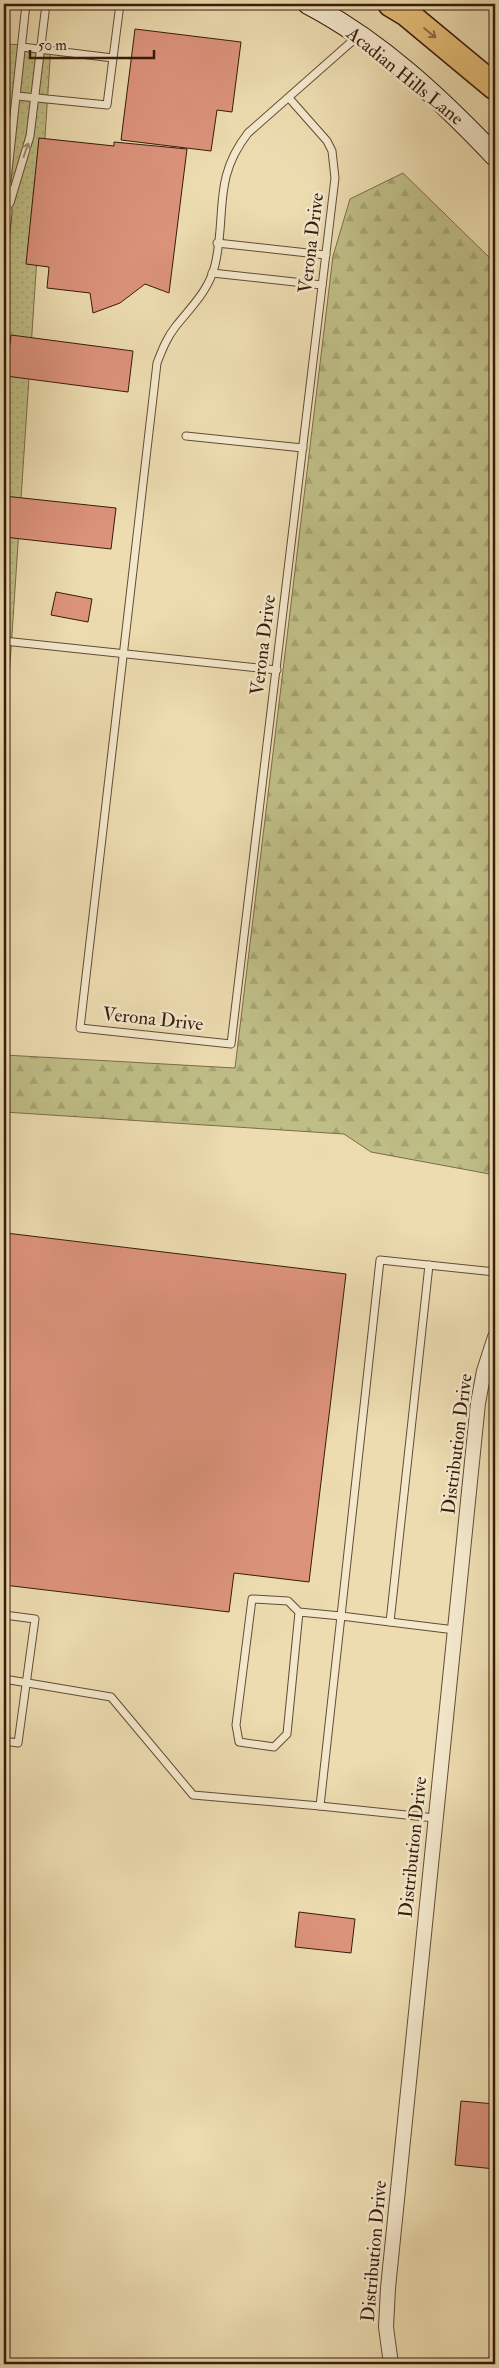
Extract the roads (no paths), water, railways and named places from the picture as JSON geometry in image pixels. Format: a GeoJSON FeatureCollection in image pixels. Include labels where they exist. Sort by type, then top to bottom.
{"type":"FeatureCollection","features":[{"type":"Feature","properties":{"kind":"highway"},"geometry":{"type":"LineString","coordinates":[[391,4],[406,13],[495,87]]}},
{"type":"Feature","properties":{"kind":"street","name":"Acadian Hills Lane"},"geometry":{"type":"LineString","coordinates":[[308,4],[359,36],[428,90],[495,156]]}},
{"type":"Feature","properties":{"kind":"street","name":"Distribution Drive"},"geometry":{"type":"LineString","coordinates":[[392,2364],[386,2327],[388,2288],[435,1818],[478,1403],[484,1371],[495,1337]]}},
{"type":"Feature","properties":{"kind":"lane"},"geometry":{"type":"LineString","coordinates":[[4,251],[8,213],[7,180],[26,4]]}},
{"type":"Feature","properties":{"kind":"lane"},"geometry":{"type":"LineString","coordinates":[[8,213],[30,136],[46,4]]}},
{"type":"Feature","properties":{"kind":"lane"},"geometry":{"type":"LineString","coordinates":[[17,96],[107,105],[120,4]]}},
{"type":"Feature","properties":{"kind":"lane","name":"Verona Drive"},"geometry":{"type":"LineString","coordinates":[[288,98],[327,141],[332,151],[335,178],[231,1044],[80,1028],[157,363],[164,344],[175,326],[200,298],[212,273],[218,243],[224,184],[228,166],[237,148],[248,133],[288,98],[359,36]]}},
{"type":"Feature","properties":{"kind":"lane"},"geometry":{"type":"LineString","coordinates":[[22,47],[113,58]]}},
{"type":"Feature","properties":{"kind":"lane"},"geometry":{"type":"LineString","coordinates":[[218,243],[326,255]]}},
{"type":"Feature","properties":{"kind":"lane"},"geometry":{"type":"LineString","coordinates":[[212,273],[322,285]]}},
{"type":"Feature","properties":{"kind":"lane"},"geometry":{"type":"LineString","coordinates":[[186,436],[303,448]]}},
{"type":"Feature","properties":{"kind":"lane"},"geometry":{"type":"LineString","coordinates":[[4,641],[277,670]]}},
{"type":"Feature","properties":{"kind":"lane"},"geometry":{"type":"LineString","coordinates":[[320,1806],[380,1260],[495,1272]]}},
{"type":"Feature","properties":{"kind":"lane"},"geometry":{"type":"LineString","coordinates":[[390,1622],[429,1265]]}},
{"type":"Feature","properties":{"kind":"lane"},"geometry":{"type":"LineString","coordinates":[[299,1612],[287,1734],[274,1747],[239,1742],[236,1726],[252,1599],[288,1601],[299,1612],[455,1630]]}},
{"type":"Feature","properties":{"kind":"lane"},"geometry":{"type":"LineString","coordinates":[[4,1614],[35,1619],[18,1743],[4,1741]]}},
{"type":"Feature","properties":{"kind":"lane"},"geometry":{"type":"LineString","coordinates":[[4,1679],[111,1697],[193,1795],[435,1818]]}}]}
